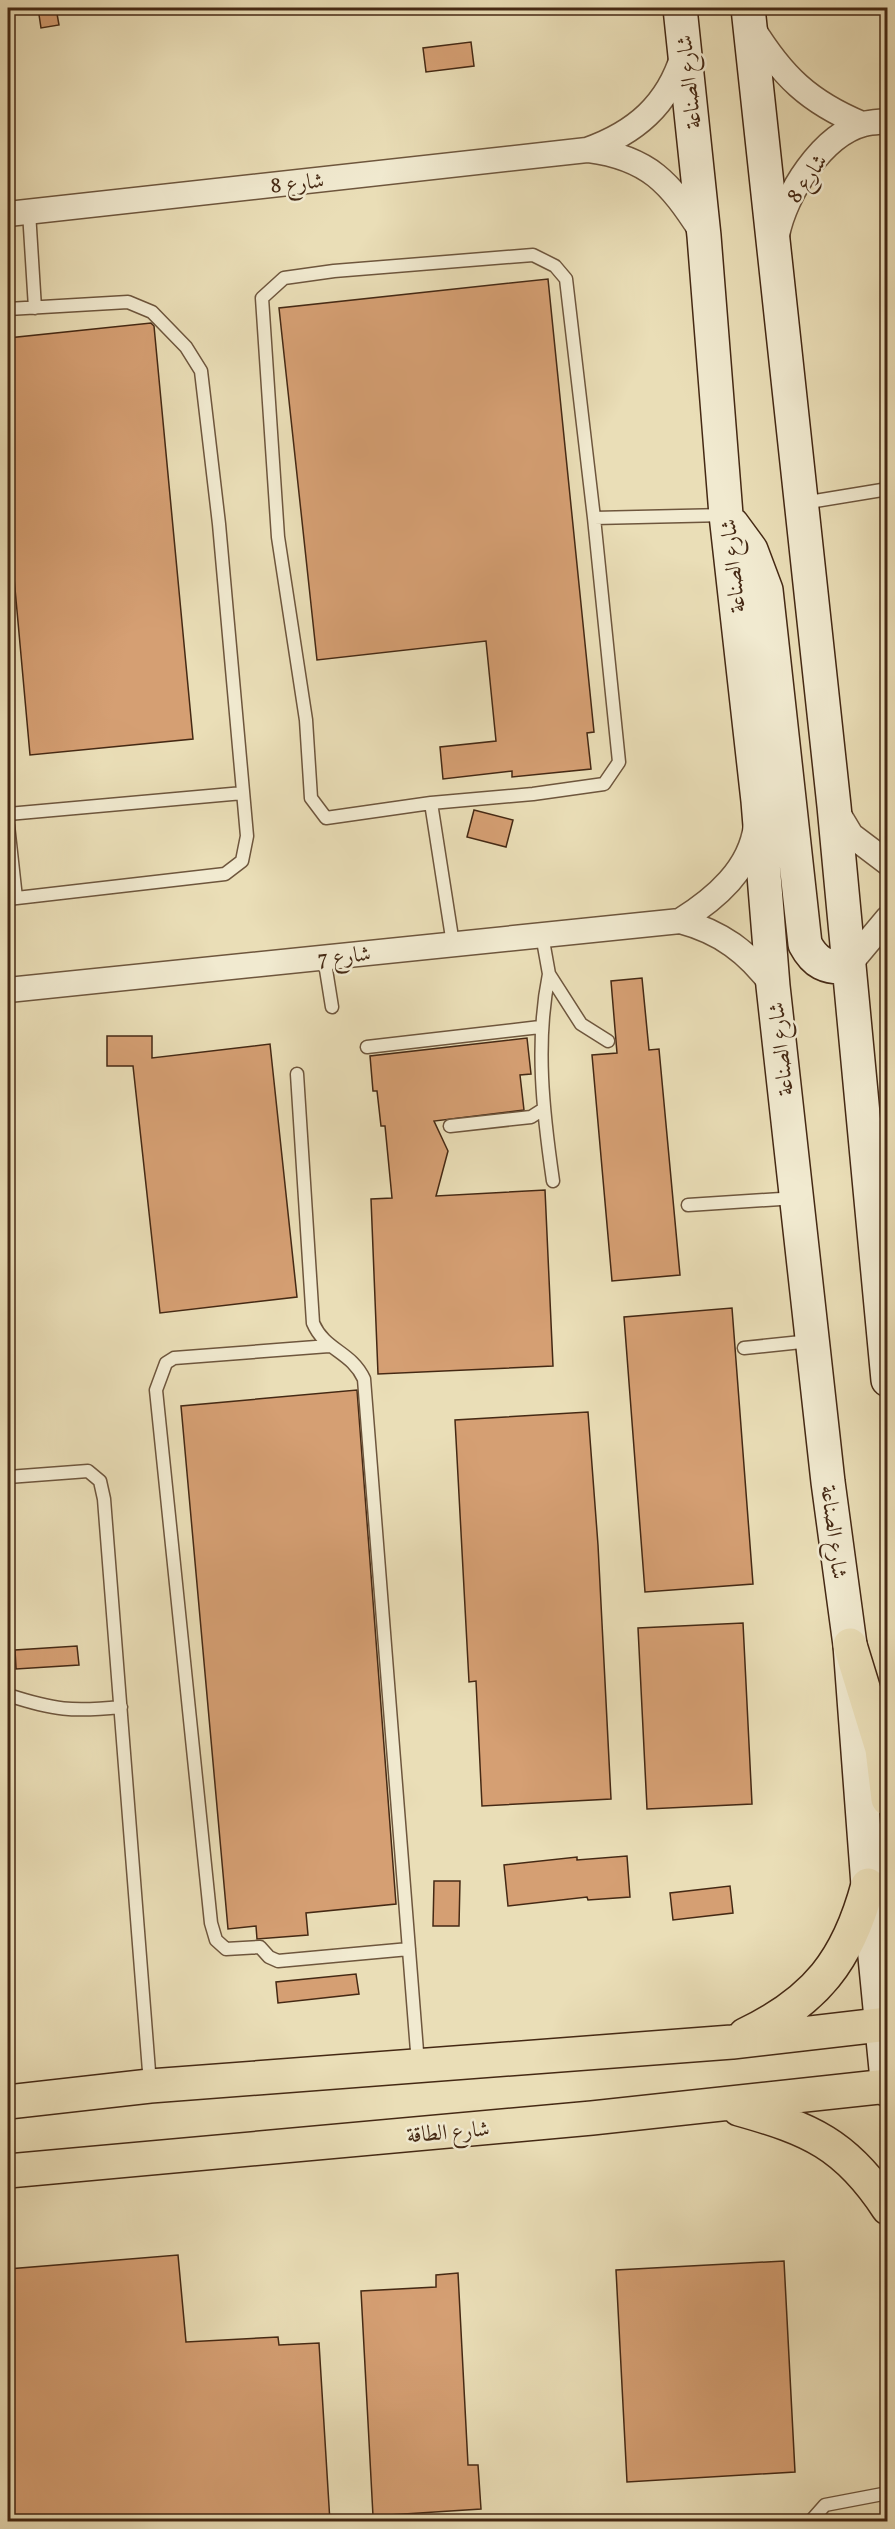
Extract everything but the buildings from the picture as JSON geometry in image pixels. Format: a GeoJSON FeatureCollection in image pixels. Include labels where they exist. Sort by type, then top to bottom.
{"type":"FeatureCollection","features":[{"type":"Feature","properties":{"kind":"main road"},"geometry":{"type":"LineString","coordinates":[[849,1645],[882,1749],[888,1799]]}},
{"type":"Feature","properties":{"kind":"main road"},"geometry":{"type":"LineString","coordinates":[[732,2042],[766,2025],[820,1983],[843,1953],[858,1920],[867,1885]]}},
{"type":"Feature","properties":{"kind":"main road"},"geometry":{"type":"LineString","coordinates":[[8,2102],[150,2086],[732,2042],[886,2026]]}},
{"type":"Feature","properties":{"kind":"main road"},"geometry":{"type":"LineString","coordinates":[[592,2118],[649,2101],[690,2092],[887,2080]]}},
{"type":"Feature","properties":{"kind":"main road","name":"شارع الطاقة"},"geometry":{"type":"LineString","coordinates":[[8,2171],[592,2118],[722,2104],[887,2080]]}},
{"type":"Feature","properties":{"kind":"main road"},"geometry":{"type":"LineString","coordinates":[[722,2104],[779,2120],[813,2134],[843,2154],[869,2179],[888,2208]]}},
{"type":"Feature","properties":{"kind":"street","name":"شارع الصناعة"},"geometry":{"type":"LineString","coordinates":[[680,8],[704,236],[726,515],[758,801],[773,986],[849,1645],[867,1885],[886,2026],[887,2080]]}},
{"type":"Feature","properties":{"kind":"street","name":"شارع 8"},"geometry":{"type":"LineString","coordinates":[[749,15],[786,75],[808,96],[834,112],[862,124]]}},
{"type":"Feature","properties":{"kind":"street"},"geometry":{"type":"LineString","coordinates":[[749,15],[834,806],[847,967],[882,1261],[888,1380]]}},
{"type":"Feature","properties":{"kind":"street","name":"شارع 8"},"geometry":{"type":"LineString","coordinates":[[587,150],[632,130],[651,114],[666,95],[685,50]]}},
{"type":"Feature","properties":{"kind":"street","name":"شارع 8"},"geometry":{"type":"LineString","coordinates":[[775,249],[781,218],[793,188],[812,162],[827,148],[862,124],[888,121]]}},
{"type":"Feature","properties":{"kind":"street","name":"شارع 8"},"geometry":{"type":"LineString","coordinates":[[18,213],[587,150],[612,153],[636,162],[657,175],[676,193],[704,236]]}},
{"type":"Feature","properties":{"kind":"street"},"geometry":{"type":"LineString","coordinates":[[726,515],[751,550],[766,590],[805,944],[812,957],[823,965],[847,967]]}},
{"type":"Feature","properties":{"kind":"street","name":"شارع 7"},"geometry":{"type":"LineString","coordinates":[[680,921],[706,904],[728,884],[745,859],[755,831],[758,801]]}},
{"type":"Feature","properties":{"kind":"street"},"geometry":{"type":"LineString","coordinates":[[834,806],[851,835],[888,863]]}},
{"type":"Feature","properties":{"kind":"street"},"geometry":{"type":"LineString","coordinates":[[847,967],[888,918]]}},
{"type":"Feature","properties":{"kind":"street","name":"شارع 7"},"geometry":{"type":"LineString","coordinates":[[8,990],[680,921],[703,927],[733,944],[759,967],[773,986]]}},
{"type":"Feature","properties":{"kind":"lane"},"geometry":{"type":"LineString","coordinates":[[18,213],[35,308]]}},
{"type":"Feature","properties":{"kind":"lane"},"geometry":{"type":"LineString","coordinates":[[532,255],[555,266],[566,279],[619,762],[604,784],[533,794],[431,803],[326,818],[311,798],[306,720],[278,537],[262,298],[284,278],[334,271],[532,255]]}},
{"type":"Feature","properties":{"kind":"lane"},"geometry":{"type":"LineString","coordinates":[[8,309],[128,302],[152,312],[186,347],[201,371],[219,524],[247,836],[242,861],[225,874],[12,899],[8,825]]}},
{"type":"Feature","properties":{"kind":"lane"},"geometry":{"type":"LineString","coordinates":[[802,503],[888,489]]}},
{"type":"Feature","properties":{"kind":"lane"},"geometry":{"type":"LineString","coordinates":[[594,518],[726,515]]}},
{"type":"Feature","properties":{"kind":"lane"},"geometry":{"type":"LineString","coordinates":[[8,814],[243,793]]}},
{"type":"Feature","properties":{"kind":"lane"},"geometry":{"type":"LineString","coordinates":[[431,803],[453,944]]}},
{"type":"Feature","properties":{"kind":"lane"},"geometry":{"type":"LineString","coordinates":[[542,935],[549,974],[540,1027],[542,1110],[553,1181]]}},
{"type":"Feature","properties":{"kind":"lane"},"geometry":{"type":"LineString","coordinates":[[324,957],[332,1007]]}},
{"type":"Feature","properties":{"kind":"lane"},"geometry":{"type":"LineString","coordinates":[[549,974],[581,1024],[608,1041]]}},
{"type":"Feature","properties":{"kind":"lane"},"geometry":{"type":"LineString","coordinates":[[367,1047],[540,1027]]}},
{"type":"Feature","properties":{"kind":"lane"},"geometry":{"type":"LineString","coordinates":[[297,1074],[313,1323],[318,1335],[329,1346],[351,1358],[364,1379],[418,2066]]}},
{"type":"Feature","properties":{"kind":"lane"},"geometry":{"type":"LineString","coordinates":[[450,1126],[531,1117],[542,1110]]}},
{"type":"Feature","properties":{"kind":"lane"},"geometry":{"type":"LineString","coordinates":[[688,1205],[797,1198]]}},
{"type":"Feature","properties":{"kind":"lane"},"geometry":{"type":"LineString","coordinates":[[744,1348],[813,1341]]}},
{"type":"Feature","properties":{"kind":"lane"},"geometry":{"type":"LineString","coordinates":[[329,1346],[174,1358],[165,1363],[156,1390],[211,1923],[216,1940],[226,1949],[260,1947],[269,1957],[278,1961],[409,1948]]}},
{"type":"Feature","properties":{"kind":"lane"},"geometry":{"type":"LineString","coordinates":[[8,1477],[88,1471],[100,1481],[121,1707],[150,2086]]}},
{"type":"Feature","properties":{"kind":"lane"},"geometry":{"type":"LineString","coordinates":[[8,1695],[50,1708],[83,1711],[121,1707]]}},
{"type":"Feature","properties":{"kind":"lane"},"geometry":{"type":"LineString","coordinates":[[810,2522],[825,2505],[888,2493]]}}]}
